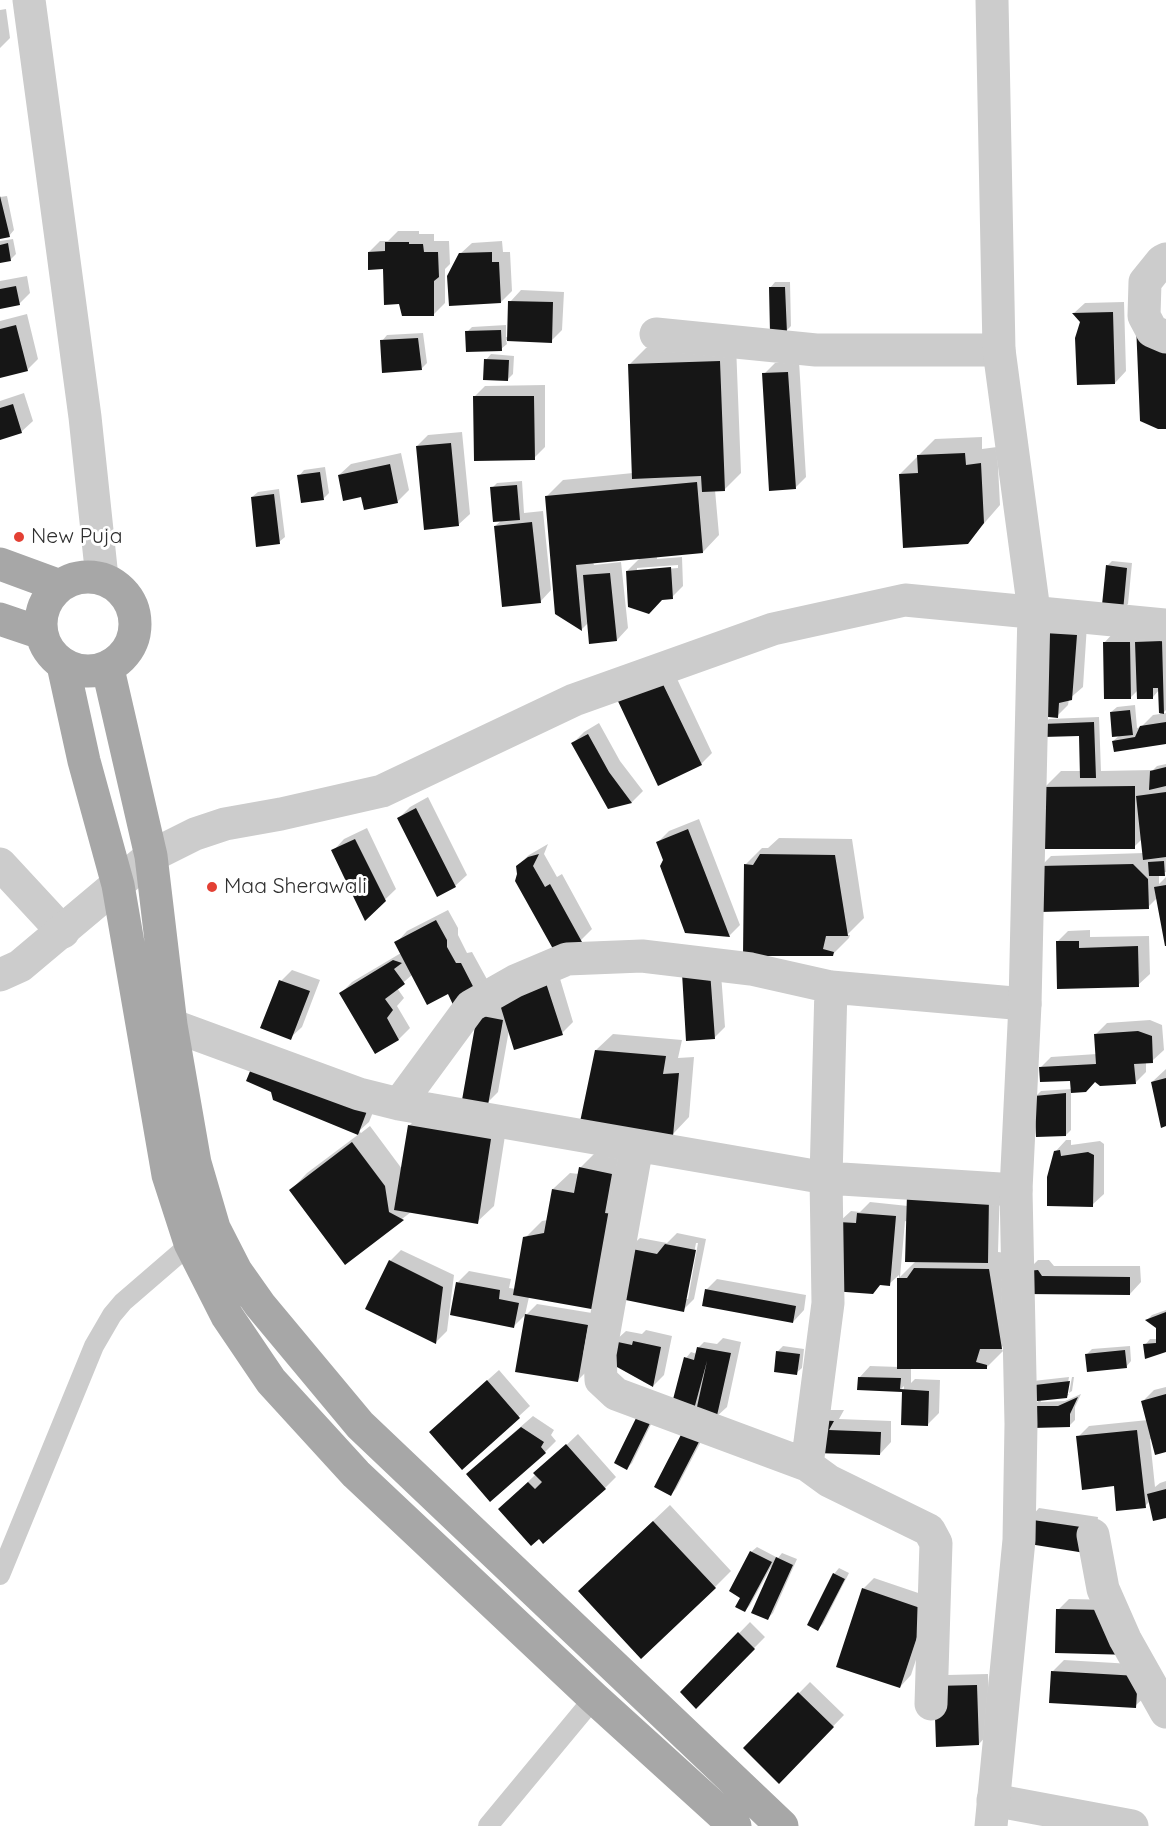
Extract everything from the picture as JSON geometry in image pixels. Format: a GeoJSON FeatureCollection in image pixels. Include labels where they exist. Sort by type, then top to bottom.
{"type":"FeatureCollection","features":[{"type":"Feature","properties":{"kind":"main road"},"geometry":{"type":"LineString","coordinates":[[0,564],[60,586]]}},
{"type":"Feature","properties":{"kind":"main road"},"geometry":{"type":"LineString","coordinates":[[87,576],[102,578],[122,590],[134,610],[136,633],[127,654],[108,669],[85,673],[63,665],[49,651],[41,633],[42,614],[50,596],[60,586],[73,579],[87,576]]}},
{"type":"Feature","properties":{"kind":"main road"},"geometry":{"type":"LineString","coordinates":[[0,619],[41,633]]}},
{"type":"Feature","properties":{"kind":"main road"},"geometry":{"type":"LineString","coordinates":[[63,665],[84,761],[118,885],[168,1175],[202,1235],[237,1270],[260,1305],[360,1425],[782,1826]]}},
{"type":"Feature","properties":{"kind":"main road"},"geometry":{"type":"LineString","coordinates":[[108,669],[151,856],[171,1025],[195,1163],[202,1235],[227,1316],[271,1382],[356,1474],[585,1690],[735,1826]]}},
{"type":"Feature","properties":{"kind":"main road"},"geometry":{"type":"LineString","coordinates":[[585,1690],[601,1655]]}},
{"type":"Feature","properties":{"kind":"street"},"geometry":{"type":"LineString","coordinates":[[29,0],[85,417],[102,578]]}},
{"type":"Feature","properties":{"kind":"street"},"geometry":{"type":"LineString","coordinates":[[992,0],[999,350],[1034,611],[1025,1004],[1016,1190],[1021,1424],[1019,1540],[992,1813],[1132,1826]]}},
{"type":"Feature","properties":{"kind":"street"},"geometry":{"type":"LineString","coordinates":[[1166,259],[1145,282],[1144,316],[1152,332],[1166,337]]}},
{"type":"Feature","properties":{"kind":"street"},"geometry":{"type":"LineString","coordinates":[[656,334],[816,350],[999,350]]}},
{"type":"Feature","properties":{"kind":"street"},"geometry":{"type":"LineString","coordinates":[[7,965],[63,932],[151,856],[195,834],[225,825],[382,791],[574,700],[773,629],[905,600],[1034,611],[1166,626]]}},
{"type":"Feature","properties":{"kind":"street"},"geometry":{"type":"LineString","coordinates":[[0,864],[63,932]]}},
{"type":"Feature","properties":{"kind":"street"},"geometry":{"type":"LineString","coordinates":[[399,1104],[471,1006],[515,981],[567,959],[642,956],[751,969],[831,987],[1025,1004]]}},
{"type":"Feature","properties":{"kind":"street"},"geometry":{"type":"LineString","coordinates":[[807,1465],[828,1303],[826,1178],[831,987]]}},
{"type":"Feature","properties":{"kind":"street"},"geometry":{"type":"LineString","coordinates":[[171,1025],[360,1094],[399,1104],[826,1178],[1016,1190]]}},
{"type":"Feature","properties":{"kind":"street"},"geometry":{"type":"LineString","coordinates":[[637,1146],[600,1354],[601,1380],[616,1394],[807,1465],[829,1481],[929,1530],[936,1543],[931,1704]]}},
{"type":"Feature","properties":{"kind":"street"},"geometry":{"type":"LineString","coordinates":[[1093,1535],[1103,1589],[1125,1639],[1166,1712]]}},
{"type":"Feature","properties":{"kind":"lane"},"geometry":{"type":"LineString","coordinates":[[0,1575],[94,1346],[112,1315],[123,1302],[202,1235]]}},
{"type":"Feature","properties":{"kind":"lane"},"geometry":{"type":"LineString","coordinates":[[488,1826],[585,1690]]}},
{"type":"Feature","properties":{"kind":"building"},"geometry":{"type":"Polygon","coordinates":[[[0,196],[10,237],[0,239],[0,196]]]}},
{"type":"Feature","properties":{"kind":"building"},"geometry":{"type":"Polygon","coordinates":[[[385,242],[423,244],[424,252],[438,252],[439,277],[434,281],[434,316],[402,316],[399,304],[384,305],[383,269],[368,270],[368,252],[385,251],[385,242]]]}},
{"type":"Feature","properties":{"kind":"building"},"geometry":{"type":"Polygon","coordinates":[[[8,243],[11,261],[0,263],[0,245],[8,243]]]}},
{"type":"Feature","properties":{"kind":"building"},"geometry":{"type":"Polygon","coordinates":[[[492,252],[492,262],[499,262],[501,303],[449,306],[447,276],[459,253],[492,252]]]}},
{"type":"Feature","properties":{"kind":"building"},"geometry":{"type":"Polygon","coordinates":[[[16,286],[20,305],[0,309],[0,289],[16,286]]]}},
{"type":"Feature","properties":{"kind":"building"},"geometry":{"type":"Polygon","coordinates":[[[769,287],[785,287],[787,333],[770,333],[769,287]]]}},
{"type":"Feature","properties":{"kind":"building"},"geometry":{"type":"Polygon","coordinates":[[[508,301],[553,302],[552,343],[507,341],[508,301]]]}},
{"type":"Feature","properties":{"kind":"building"},"geometry":{"type":"Polygon","coordinates":[[[1113,312],[1115,384],[1077,385],[1075,338],[1080,322],[1072,313],[1113,312]]]}},
{"type":"Feature","properties":{"kind":"building"},"geometry":{"type":"Polygon","coordinates":[[[1136,324],[1166,344],[1166,429],[1158,429],[1140,421],[1136,324]]]}},
{"type":"Feature","properties":{"kind":"building"},"geometry":{"type":"Polygon","coordinates":[[[16,325],[28,371],[0,378],[0,329],[16,325]]]}},
{"type":"Feature","properties":{"kind":"building"},"geometry":{"type":"Polygon","coordinates":[[[501,330],[502,351],[466,352],[465,331],[501,330]]]}},
{"type":"Feature","properties":{"kind":"building"},"geometry":{"type":"Polygon","coordinates":[[[418,338],[422,370],[382,373],[380,340],[418,338]]]}},
{"type":"Feature","properties":{"kind":"building"},"geometry":{"type":"Polygon","coordinates":[[[484,359],[509,360],[508,381],[483,380],[484,359]]]}},
{"type":"Feature","properties":{"kind":"building"},"geometry":{"type":"Polygon","coordinates":[[[720,361],[725,491],[702,492],[701,476],[632,479],[628,364],[720,361]]]}},
{"type":"Feature","properties":{"kind":"building"},"geometry":{"type":"Polygon","coordinates":[[[788,372],[796,489],[769,491],[762,373],[788,372]]]}},
{"type":"Feature","properties":{"kind":"building"},"geometry":{"type":"Polygon","coordinates":[[[473,396],[534,396],[535,460],[474,461],[473,396]]]}},
{"type":"Feature","properties":{"kind":"building"},"geometry":{"type":"Polygon","coordinates":[[[13,404],[22,433],[0,440],[0,408],[13,404]]]}},
{"type":"Feature","properties":{"kind":"building"},"geometry":{"type":"Polygon","coordinates":[[[451,443],[459,526],[424,530],[416,446],[451,443]]]}},
{"type":"Feature","properties":{"kind":"building"},"geometry":{"type":"Polygon","coordinates":[[[965,453],[966,465],[981,463],[984,523],[968,544],[903,548],[899,474],[918,473],[917,455],[965,453]]]}},
{"type":"Feature","properties":{"kind":"building"},"geometry":{"type":"Polygon","coordinates":[[[390,464],[398,503],[364,510],[361,497],[343,501],[338,475],[390,464]]]}},
{"type":"Feature","properties":{"kind":"building"},"geometry":{"type":"Polygon","coordinates":[[[320,472],[324,500],[301,503],[297,475],[320,472]]]}},
{"type":"Feature","properties":{"kind":"building"},"geometry":{"type":"Polygon","coordinates":[[[697,482],[703,553],[576,565],[582,631],[555,614],[545,496],[697,482]]]}},
{"type":"Feature","properties":{"kind":"building"},"geometry":{"type":"Polygon","coordinates":[[[517,485],[520,520],[493,522],[490,487],[517,485]]]}},
{"type":"Feature","properties":{"kind":"building"},"geometry":{"type":"Polygon","coordinates":[[[274,494],[280,544],[256,547],[251,497],[274,494]]]}},
{"type":"Feature","properties":{"kind":"building"},"geometry":{"type":"Polygon","coordinates":[[[532,522],[541,603],[502,607],[494,526],[532,522]]]}},
{"type":"Feature","properties":{"kind":"building"},"geometry":{"type":"Polygon","coordinates":[[[1106,565],[1127,568],[1123,611],[1102,605],[1106,565]]]}},
{"type":"Feature","properties":{"kind":"building"},"geometry":{"type":"Polygon","coordinates":[[[671,567],[673,599],[662,600],[649,614],[628,607],[626,571],[671,567]]]}},
{"type":"Feature","properties":{"kind":"building"},"geometry":{"type":"Polygon","coordinates":[[[610,573],[617,641],[589,644],[583,575],[610,573]]]}},
{"type":"Feature","properties":{"kind":"building"},"geometry":{"type":"Polygon","coordinates":[[[1044,633],[1077,635],[1072,700],[1059,703],[1058,718],[1039,716],[1044,633]]]}},
{"type":"Feature","properties":{"kind":"building"},"geometry":{"type":"Polygon","coordinates":[[[1162,641],[1164,714],[1159,713],[1158,688],[1153,688],[1153,699],[1137,699],[1135,642],[1162,641]]]}},
{"type":"Feature","properties":{"kind":"building"},"geometry":{"type":"Polygon","coordinates":[[[1103,642],[1130,642],[1131,699],[1104,699],[1103,642]]]}},
{"type":"Feature","properties":{"kind":"building"},"geometry":{"type":"Polygon","coordinates":[[[659,676],[702,765],[658,786],[616,697],[659,676]]]}},
{"type":"Feature","properties":{"kind":"building"},"geometry":{"type":"Polygon","coordinates":[[[1130,710],[1133,735],[1112,737],[1110,712],[1130,710]]]}},
{"type":"Feature","properties":{"kind":"building"},"geometry":{"type":"Polygon","coordinates":[[[1094,722],[1096,778],[1080,778],[1079,736],[1043,737],[1042,724],[1094,722]]]}},
{"type":"Feature","properties":{"kind":"building"},"geometry":{"type":"Polygon","coordinates":[[[1166,722],[1166,744],[1114,752],[1112,741],[1135,737],[1140,726],[1166,722]]]}},
{"type":"Feature","properties":{"kind":"building"},"geometry":{"type":"Polygon","coordinates":[[[588,734],[609,772],[632,803],[608,809],[571,743],[588,734]]]}},
{"type":"Feature","properties":{"kind":"building"},"geometry":{"type":"Polygon","coordinates":[[[1166,767],[1166,786],[1149,790],[1150,771],[1166,767]]]}},
{"type":"Feature","properties":{"kind":"building"},"geometry":{"type":"Polygon","coordinates":[[[1135,786],[1135,849],[1043,849],[1042,787],[1135,786]]]}},
{"type":"Feature","properties":{"kind":"building"},"geometry":{"type":"Polygon","coordinates":[[[1166,792],[1166,857],[1143,860],[1136,796],[1166,792]]]}},
{"type":"Feature","properties":{"kind":"building"},"geometry":{"type":"Polygon","coordinates":[[[416,808],[456,887],[437,897],[397,818],[416,808]]]}},
{"type":"Feature","properties":{"kind":"building"},"geometry":{"type":"Polygon","coordinates":[[[688,829],[730,937],[685,933],[660,866],[663,860],[656,842],[688,829]]]}},
{"type":"Feature","properties":{"kind":"building"},"geometry":{"type":"Polygon","coordinates":[[[355,839],[386,901],[365,921],[331,850],[355,839]]]}},
{"type":"Feature","properties":{"kind":"building"},"geometry":{"type":"Polygon","coordinates":[[[539,854],[533,866],[545,887],[550,884],[582,942],[557,956],[515,881],[516,866],[528,857],[539,854]]]}},
{"type":"Feature","properties":{"kind":"building"},"geometry":{"type":"Polygon","coordinates":[[[760,854],[835,855],[848,936],[826,936],[823,949],[834,952],[833,956],[743,956],[744,864],[753,865],[760,854]]]}},
{"type":"Feature","properties":{"kind":"building"},"geometry":{"type":"Polygon","coordinates":[[[1164,861],[1165,876],[1149,876],[1148,862],[1164,861]]]}},
{"type":"Feature","properties":{"kind":"building"},"geometry":{"type":"Polygon","coordinates":[[[1133,864],[1148,879],[1149,909],[1040,912],[1039,866],[1133,864]]]}},
{"type":"Feature","properties":{"kind":"building"},"geometry":{"type":"Polygon","coordinates":[[[1166,885],[1166,946],[1165,946],[1154,887],[1166,885]]]}},
{"type":"Feature","properties":{"kind":"building"},"geometry":{"type":"Polygon","coordinates":[[[436,920],[447,940],[447,947],[456,963],[461,963],[478,996],[455,1009],[448,994],[427,1005],[394,942],[436,920]]]}},
{"type":"Feature","properties":{"kind":"building"},"geometry":{"type":"Polygon","coordinates":[[[1056,941],[1079,941],[1079,948],[1138,946],[1139,987],[1057,989],[1056,941]]]}},
{"type":"Feature","properties":{"kind":"building"},"geometry":{"type":"Polygon","coordinates":[[[393,960],[402,963],[394,969],[405,984],[385,999],[393,1010],[387,1018],[399,1040],[375,1054],[339,993],[393,960]]]}},
{"type":"Feature","properties":{"kind":"building"},"geometry":{"type":"Polygon","coordinates":[[[710,971],[715,1039],[686,1041],[682,973],[710,971]]]}},
{"type":"Feature","properties":{"kind":"building"},"geometry":{"type":"Polygon","coordinates":[[[279,980],[310,991],[291,1040],[260,1028],[279,980]]]}},
{"type":"Feature","properties":{"kind":"building"},"geometry":{"type":"Polygon","coordinates":[[[546,983],[563,1035],[514,1050],[498,998],[546,983]]]}},
{"type":"Feature","properties":{"kind":"building"},"geometry":{"type":"Polygon","coordinates":[[[477,1015],[503,1020],[488,1105],[462,1100],[477,1015]]]}},
{"type":"Feature","properties":{"kind":"building"},"geometry":{"type":"Polygon","coordinates":[[[1138,1031],[1152,1036],[1153,1063],[1134,1064],[1136,1084],[1100,1086],[1095,1082],[1086,1092],[1071,1093],[1070,1081],[1040,1082],[1039,1067],[1096,1064],[1094,1034],[1138,1031]]]}},
{"type":"Feature","properties":{"kind":"building"},"geometry":{"type":"Polygon","coordinates":[[[595,1050],[666,1056],[663,1074],[679,1073],[673,1136],[580,1122],[595,1050]]]}},
{"type":"Feature","properties":{"kind":"building"},"geometry":{"type":"Polygon","coordinates":[[[253,1064],[367,1111],[358,1135],[273,1100],[271,1092],[246,1081],[253,1064]]]}},
{"type":"Feature","properties":{"kind":"building"},"geometry":{"type":"Polygon","coordinates":[[[1166,1078],[1166,1126],[1161,1128],[1151,1082],[1166,1078]]]}},
{"type":"Feature","properties":{"kind":"building"},"geometry":{"type":"Polygon","coordinates":[[[1066,1093],[1066,1136],[1036,1137],[1034,1096],[1066,1093]]]}},
{"type":"Feature","properties":{"kind":"building"},"geometry":{"type":"Polygon","coordinates":[[[408,1125],[491,1139],[478,1224],[394,1210],[408,1125]]]}},
{"type":"Feature","properties":{"kind":"building"},"geometry":{"type":"Polygon","coordinates":[[[352,1142],[385,1186],[389,1212],[404,1220],[345,1265],[289,1190],[352,1142]]]}},
{"type":"Feature","properties":{"kind":"building"},"geometry":{"type":"Polygon","coordinates":[[[1060,1150],[1061,1156],[1088,1152],[1094,1155],[1093,1207],[1047,1206],[1047,1177],[1054,1151],[1060,1150]]]}},
{"type":"Feature","properties":{"kind":"building"},"geometry":{"type":"Polygon","coordinates":[[[579,1167],[612,1174],[605,1213],[613,1214],[597,1310],[513,1295],[523,1237],[544,1233],[552,1189],[574,1193],[579,1167]]]}},
{"type":"Feature","properties":{"kind":"building"},"geometry":{"type":"Polygon","coordinates":[[[907,1194],[989,1196],[988,1263],[905,1262],[907,1194]]]}},
{"type":"Feature","properties":{"kind":"building"},"geometry":{"type":"Polygon","coordinates":[[[857,1213],[896,1216],[890,1286],[880,1285],[873,1294],[832,1291],[838,1222],[856,1223],[857,1213]]]}},
{"type":"Feature","properties":{"kind":"building"},"geometry":{"type":"Polygon","coordinates":[[[665,1244],[696,1250],[684,1312],[616,1298],[627,1248],[657,1254],[665,1244]]]}},
{"type":"Feature","properties":{"kind":"building"},"geometry":{"type":"Polygon","coordinates":[[[389,1260],[443,1287],[436,1344],[365,1309],[389,1260]]]}},
{"type":"Feature","properties":{"kind":"building"},"geometry":{"type":"Polygon","coordinates":[[[914,1268],[989,1269],[1002,1349],[980,1349],[976,1362],[987,1365],[987,1369],[897,1369],[897,1278],[907,1278],[914,1268]]]}},
{"type":"Feature","properties":{"kind":"building"},"geometry":{"type":"Polygon","coordinates":[[[1038,1270],[1042,1276],[1130,1277],[1130,1295],[1026,1294],[1026,1271],[1038,1270]]]}},
{"type":"Feature","properties":{"kind":"building"},"geometry":{"type":"Polygon","coordinates":[[[456,1282],[500,1290],[499,1299],[519,1303],[514,1328],[450,1315],[456,1282]]]}},
{"type":"Feature","properties":{"kind":"building"},"geometry":{"type":"Polygon","coordinates":[[[705,1289],[796,1306],[793,1323],[702,1306],[705,1289]]]}},
{"type":"Feature","properties":{"kind":"building"},"geometry":{"type":"Polygon","coordinates":[[[1166,1312],[1166,1352],[1145,1359],[1143,1344],[1156,1343],[1156,1328],[1145,1320],[1166,1312]]]}},
{"type":"Feature","properties":{"kind":"building"},"geometry":{"type":"Polygon","coordinates":[[[525,1314],[588,1325],[578,1382],[515,1372],[525,1314]]]}},
{"type":"Feature","properties":{"kind":"building"},"geometry":{"type":"Polygon","coordinates":[[[613,1341],[632,1345],[633,1341],[661,1347],[653,1387],[608,1362],[613,1341]]]}},
{"type":"Feature","properties":{"kind":"building"},"geometry":{"type":"Polygon","coordinates":[[[697,1347],[731,1353],[716,1420],[695,1416],[707,1361],[693,1413],[671,1407],[684,1357],[694,1360],[697,1347]]]}},
{"type":"Feature","properties":{"kind":"building"},"geometry":{"type":"Polygon","coordinates":[[[1125,1350],[1127,1368],[1087,1372],[1085,1354],[1125,1350]]]}},
{"type":"Feature","properties":{"kind":"building"},"geometry":{"type":"Polygon","coordinates":[[[776,1351],[800,1354],[797,1375],[774,1372],[776,1351]]]}},
{"type":"Feature","properties":{"kind":"building"},"geometry":{"type":"Polygon","coordinates":[[[858,1377],[901,1378],[900,1389],[929,1391],[928,1426],[901,1425],[902,1392],[857,1390],[858,1377]]]}},
{"type":"Feature","properties":{"kind":"building"},"geometry":{"type":"Polygon","coordinates":[[[487,1380],[520,1418],[462,1470],[429,1432],[487,1380]]]}},
{"type":"Feature","properties":{"kind":"building"},"geometry":{"type":"Polygon","coordinates":[[[1070,1381],[1067,1398],[1028,1402],[1026,1386],[1070,1381]]]}},
{"type":"Feature","properties":{"kind":"building"},"geometry":{"type":"Polygon","coordinates":[[[1166,1394],[1166,1452],[1155,1455],[1141,1401],[1166,1394]]]}},
{"type":"Feature","properties":{"kind":"building"},"geometry":{"type":"Polygon","coordinates":[[[1078,1397],[1070,1414],[1070,1427],[1032,1428],[1031,1406],[1058,1406],[1078,1397]]]}},
{"type":"Feature","properties":{"kind":"building"},"geometry":{"type":"Polygon","coordinates":[[[640,1410],[655,1413],[627,1470],[614,1463],[640,1410]]]}},
{"type":"Feature","properties":{"kind":"building"},"geometry":{"type":"Polygon","coordinates":[[[816,1420],[834,1421],[829,1430],[881,1432],[880,1455],[815,1453],[816,1420]]]}},
{"type":"Feature","properties":{"kind":"building"},"geometry":{"type":"Polygon","coordinates":[[[521,1427],[544,1442],[541,1447],[546,1453],[490,1502],[466,1474],[521,1427]]]}},
{"type":"Feature","properties":{"kind":"building"},"geometry":{"type":"Polygon","coordinates":[[[685,1427],[702,1436],[671,1496],[654,1487],[685,1427]]]}},
{"type":"Feature","properties":{"kind":"building"},"geometry":{"type":"Polygon","coordinates":[[[1137,1430],[1146,1508],[1116,1511],[1114,1486],[1082,1490],[1076,1436],[1137,1430]]]}},
{"type":"Feature","properties":{"kind":"building"},"geometry":{"type":"Polygon","coordinates":[[[566,1444],[606,1489],[543,1544],[539,1539],[531,1546],[498,1509],[528,1482],[535,1489],[542,1482],[533,1473],[566,1444]]]}},
{"type":"Feature","properties":{"kind":"building"},"geometry":{"type":"Polygon","coordinates":[[[1166,1489],[1166,1518],[1153,1521],[1147,1494],[1166,1489]]]}},
{"type":"Feature","properties":{"kind":"building"},"geometry":{"type":"Polygon","coordinates":[[[1026,1519],[1088,1528],[1085,1553],[1023,1543],[1026,1519]]]}},
{"type":"Feature","properties":{"kind":"building"},"geometry":{"type":"Polygon","coordinates":[[[653,1521],[716,1588],[641,1659],[578,1591],[653,1521]]]}},
{"type":"Feature","properties":{"kind":"building"},"geometry":{"type":"Polygon","coordinates":[[[750,1551],[772,1562],[745,1612],[735,1607],[740,1598],[729,1591],[750,1551]]]}},
{"type":"Feature","properties":{"kind":"building"},"geometry":{"type":"Polygon","coordinates":[[[776,1557],[793,1565],[768,1620],[751,1613],[776,1557]]]}},
{"type":"Feature","properties":{"kind":"building"},"geometry":{"type":"Polygon","coordinates":[[[833,1573],[845,1579],[818,1631],[807,1625],[833,1573]]]}},
{"type":"Feature","properties":{"kind":"building"},"geometry":{"type":"Polygon","coordinates":[[[862,1588],[926,1610],[900,1688],[836,1667],[862,1588]]]}},
{"type":"Feature","properties":{"kind":"building"},"geometry":{"type":"Polygon","coordinates":[[[1056,1609],[1105,1610],[1133,1655],[1055,1653],[1056,1609]]]}},
{"type":"Feature","properties":{"kind":"building"},"geometry":{"type":"Polygon","coordinates":[[[738,1632],[755,1649],[696,1709],[680,1692],[738,1632]]]}},
{"type":"Feature","properties":{"kind":"building"},"geometry":{"type":"Polygon","coordinates":[[[1051,1671],[1138,1676],[1136,1708],[1049,1703],[1051,1671]]]}},
{"type":"Feature","properties":{"kind":"building"},"geometry":{"type":"Polygon","coordinates":[[[977,1685],[979,1745],[936,1747],[934,1686],[977,1685]]]}},
{"type":"Feature","properties":{"kind":"building"},"geometry":{"type":"Polygon","coordinates":[[[798,1692],[834,1727],[779,1784],[743,1748],[798,1692]]]}},
{"type":"Feature","properties":{"kind":"place","name":"New Puja"},"geometry":{"type":"Point","coordinates":[19,537]}},
{"type":"Feature","properties":{"kind":"place","name":"Maa Sherawali"},"geometry":{"type":"Point","coordinates":[212,887]}}]}
